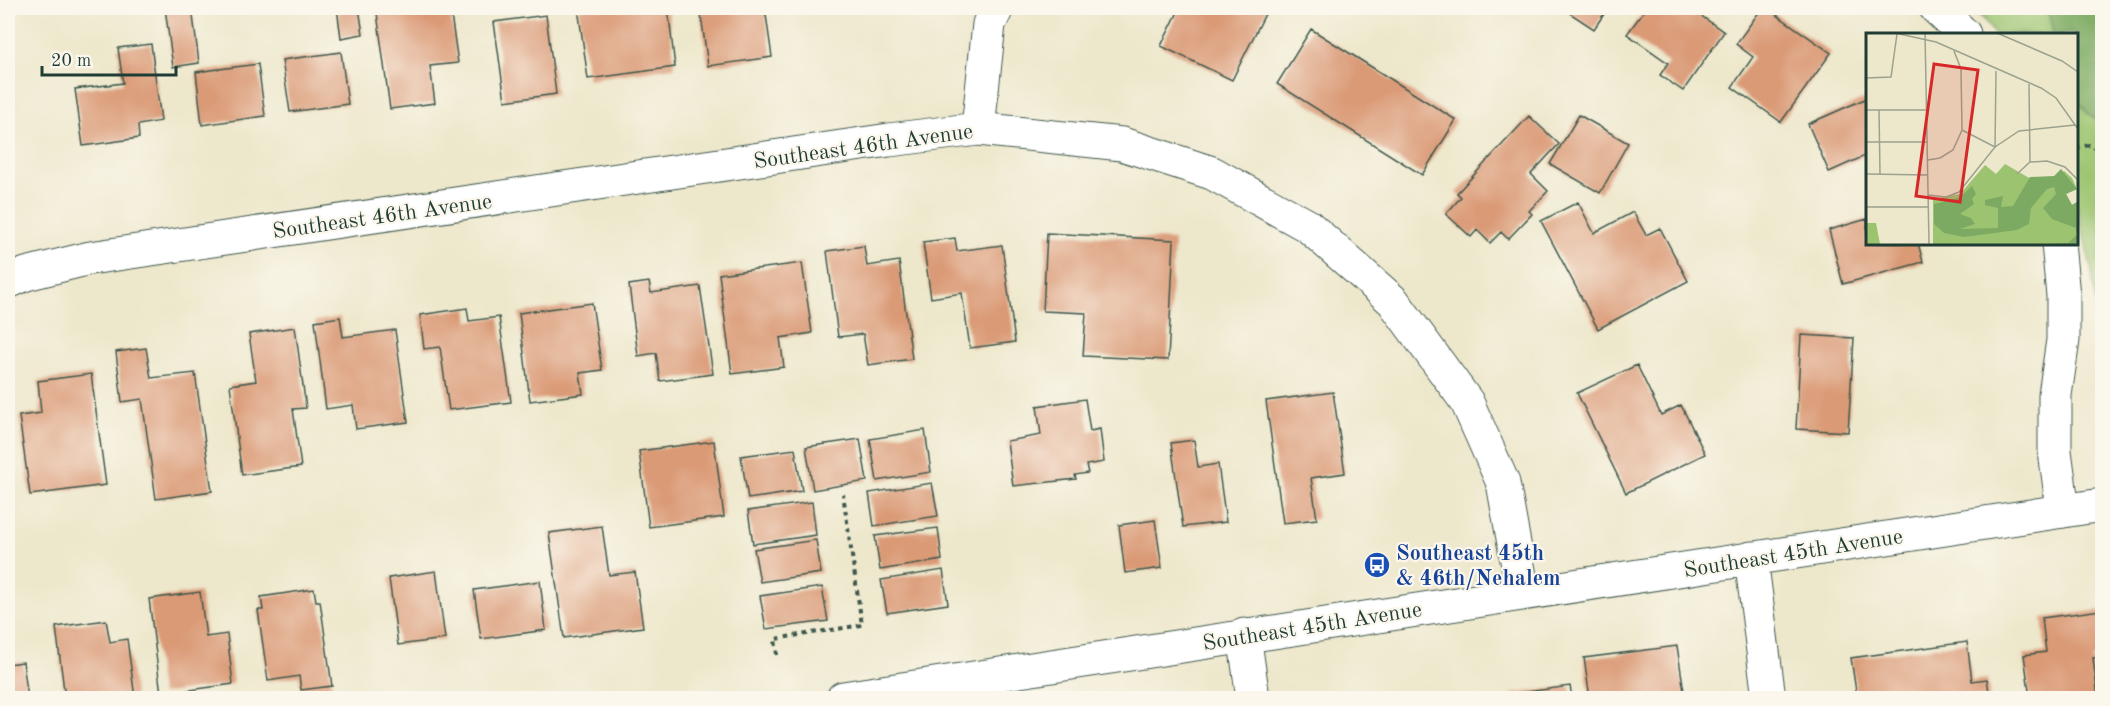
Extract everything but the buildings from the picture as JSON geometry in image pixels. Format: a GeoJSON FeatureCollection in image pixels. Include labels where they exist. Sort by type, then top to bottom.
{"type":"FeatureCollection","features":[{"type":"Feature","properties":{"kind":"street"},"geometry":{"type":"LineString","coordinates":[[978,129],[989,24],[997,8]]}},
{"type":"Feature","properties":{"kind":"street"},"geometry":{"type":"LineString","coordinates":[[1936,8],[1963,33]]}},
{"type":"Feature","properties":{"kind":"street","name":"Southeast 46th Avenue"},"geometry":{"type":"LineString","coordinates":[[8,282],[26,274],[90,258],[978,129],[1122,144],[1212,174],[1308,226],[1393,301],[1467,402],[1503,483],[1523,593]]}},
{"type":"Feature","properties":{"kind":"street"},"geometry":{"type":"LineString","coordinates":[[2058,244],[2063,296],[2063,340],[2055,395],[2055,451],[2063,511]]}},
{"type":"Feature","properties":{"kind":"street","name":"Southeast 45th Avenue"},"geometry":{"type":"LineString","coordinates":[[843,699],[1244,635],[2103,505]]}},
{"type":"Feature","properties":{"kind":"street"},"geometry":{"type":"LineString","coordinates":[[1751,558],[1769,699]]}},
{"type":"Feature","properties":{"kind":"street"},"geometry":{"type":"LineString","coordinates":[[1244,635],[1253,699]]}},
{"type":"Feature","properties":{"kind":"path"},"geometry":{"type":"LineString","coordinates":[[2077,148],[2089,146],[2103,151]]}},
{"type":"Feature","properties":{"kind":"path"},"geometry":{"type":"LineString","coordinates":[[777,655],[775,639],[862,625],[843,494]]}},
{"type":"Feature","properties":{"kind":"green space"},"geometry":{"type":"Polygon","coordinates":[[[1970,8],[2102,8],[2102,350],[2091,267],[2077,206],[2077,33],[1993,33],[1985,20],[1970,8]]]}},
{"type":"Feature","properties":{"kind":"green space"},"geometry":{"type":"Polygon","coordinates":[[[2042,8],[2102,8],[2102,123],[2087,113],[2077,98],[2077,33],[2053,33],[2050,17],[2042,8]]]}},
{"type":"Feature","properties":{"kind":"place","name":"Southeast 45th & 46th/Nehalem"},"geometry":{"type":"Point","coordinates":[1377,565]}}]}
